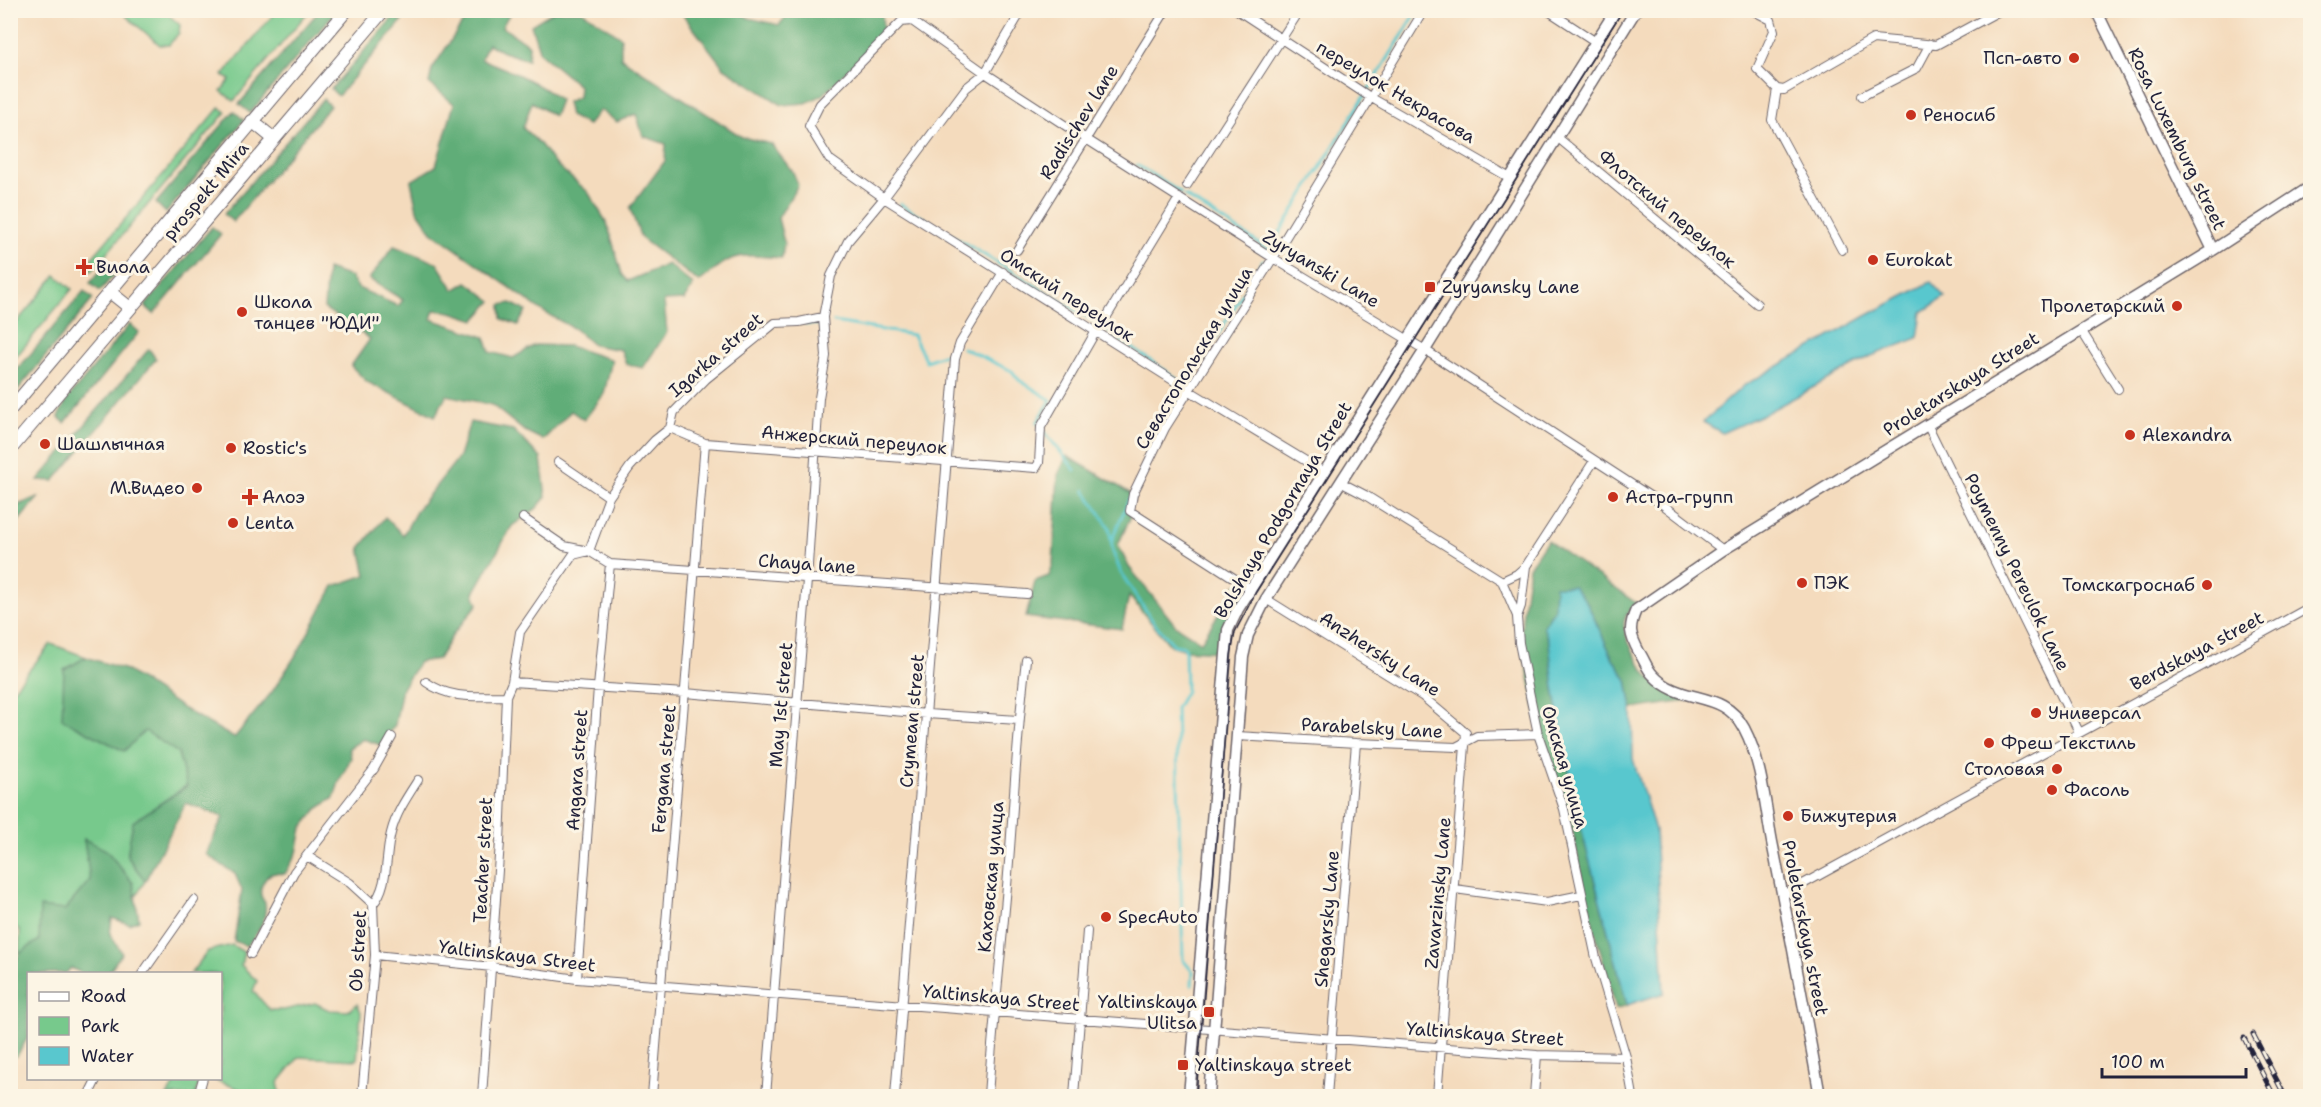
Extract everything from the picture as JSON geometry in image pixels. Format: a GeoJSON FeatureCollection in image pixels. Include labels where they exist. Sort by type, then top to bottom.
{"type":"FeatureCollection","features":[{"type":"Feature","properties":{"kind":"main road","name":"prospekt Mira"},"geometry":{"type":"LineString","coordinates":[[10,410],[347,10]]}},
{"type":"Feature","properties":{"kind":"main road","name":"prospekt Mira"},"geometry":{"type":"LineString","coordinates":[[10,450],[384,10]]}},
{"type":"Feature","properties":{"kind":"main road","name":"Bolshaya Podgornaya Street"},"geometry":{"type":"LineString","coordinates":[[1189,1096],[1228,630],[1238,609],[1616,10]]}},
{"type":"Feature","properties":{"kind":"main road","name":"Bolshaya Podgornaya Street"},"geometry":{"type":"LineString","coordinates":[[1209,1096],[1243,657],[1248,635],[1266,599],[1342,483],[1636,10]]}},
{"type":"Feature","properties":{"kind":"main road","name":"Rosa Luxemburg street"},"geometry":{"type":"LineString","coordinates":[[2096,10],[2213,250]]}},
{"type":"Feature","properties":{"kind":"main road"},"geometry":{"type":"LineString","coordinates":[[252,121],[274,139]]}},
{"type":"Feature","properties":{"kind":"main road","name":"Proletarskaya Street"},"geometry":{"type":"LineString","coordinates":[[1783,895],[1758,769],[1743,726],[1732,711],[1719,702],[1675,691],[1653,675],[1632,639],[1630,624],[1636,610],[1724,550],[2213,250],[2310,187]]}},
{"type":"Feature","properties":{"kind":"main road"},"geometry":{"type":"LineString","coordinates":[[110,292],[130,308]]}},
{"type":"Feature","properties":{"kind":"main road","name":"Proletarskaya street"},"geometry":{"type":"LineString","coordinates":[[1783,895],[1820,1096]]}},
{"type":"Feature","properties":{"kind":"street"},"geometry":{"type":"LineString","coordinates":[[823,317],[831,276],[848,241],[884,198],[966,88],[985,73],[1022,10]]}},
{"type":"Feature","properties":{"kind":"street","name":"Radischev lane"},"geometry":{"type":"LineString","coordinates":[[1017,250],[1166,10]]}},
{"type":"Feature","properties":{"kind":"street","name":"переулок Некрасова"},"geometry":{"type":"LineString","coordinates":[[1237,10],[1370,97],[1510,178]]}},
{"type":"Feature","properties":{"kind":"street"},"geometry":{"type":"LineString","coordinates":[[1187,186],[1300,10]]}},
{"type":"Feature","properties":{"kind":"street","name":"Севастопольская улица"},"geometry":{"type":"LineString","coordinates":[[1251,589],[1130,511],[1133,494],[1165,428],[1273,258],[1424,10]]}},
{"type":"Feature","properties":{"kind":"street"},"geometry":{"type":"LineString","coordinates":[[1547,10],[1596,42]]}},
{"type":"Feature","properties":{"kind":"street"},"geometry":{"type":"LineString","coordinates":[[1752,10],[1771,20],[1774,31],[1757,69],[1777,89],[1784,90],[1873,39],[1936,45],[2001,10]]}},
{"type":"Feature","properties":{"kind":"street","name":"Zyryanski Lane"},"geometry":{"type":"LineString","coordinates":[[809,126],[820,104],[901,22],[912,21],[985,73],[1086,139],[1273,258],[1425,350],[1662,504],[1724,550]]}},
{"type":"Feature","properties":{"kind":"street"},"geometry":{"type":"LineString","coordinates":[[1862,96],[1917,68],[1930,45]]}},
{"type":"Feature","properties":{"kind":"street"},"geometry":{"type":"LineString","coordinates":[[1777,89],[1772,120],[1842,250]]}},
{"type":"Feature","properties":{"kind":"street","name":"Омский переулок"},"geometry":{"type":"LineString","coordinates":[[809,126],[830,159],[884,198],[1190,391],[1324,472]]}},
{"type":"Feature","properties":{"kind":"street","name":"Флотский переулок"},"geometry":{"type":"LineString","coordinates":[[1557,138],[1757,304]]}},
{"type":"Feature","properties":{"kind":"street"},"geometry":{"type":"LineString","coordinates":[[1106,318],[1179,198]]}},
{"type":"Feature","properties":{"kind":"street","name":"Crymean street"},"geometry":{"type":"LineString","coordinates":[[895,1096],[955,359],[958,349],[1003,272]]}},
{"type":"Feature","properties":{"kind":"street","name":"Igarka street"},"geometry":{"type":"LineString","coordinates":[[589,551],[609,497],[630,467],[655,440],[670,428],[674,412],[698,387],[775,323],[807,321],[823,317]]}},
{"type":"Feature","properties":{"kind":"street","name":"May 1st street"},"geometry":{"type":"LineString","coordinates":[[766,1096],[807,580],[819,398],[825,356],[823,317]]}},
{"type":"Feature","properties":{"kind":"street"},"geometry":{"type":"LineString","coordinates":[[2081,330],[2118,389]]}},
{"type":"Feature","properties":{"kind":"street","name":"Анжерский переулок"},"geometry":{"type":"LineString","coordinates":[[670,428],[705,443],[1034,469],[1038,466],[1040,429],[1096,331]]}},
{"type":"Feature","properties":{"kind":"street","name":"Poymenny Pereulok Lane"},"geometry":{"type":"LineString","coordinates":[[1927,424],[2079,732]]}},
{"type":"Feature","properties":{"kind":"street","name":"Fergana street"},"geometry":{"type":"LineString","coordinates":[[652,1096],[705,443]]}},
{"type":"Feature","properties":{"kind":"street","name":"Омская улица"},"geometry":{"type":"LineString","coordinates":[[1594,461],[1526,567],[1521,606],[1517,617],[1519,642],[1538,734],[1564,809],[1596,958],[1626,1057],[1633,1096]]}},
{"type":"Feature","properties":{"kind":"street"},"geometry":{"type":"LineString","coordinates":[[558,462],[609,497]]}},
{"type":"Feature","properties":{"kind":"street"},"geometry":{"type":"LineString","coordinates":[[1342,483],[1502,581],[1517,617]]}},
{"type":"Feature","properties":{"kind":"street","name":"Chaya lane"},"geometry":{"type":"LineString","coordinates":[[522,518],[564,546],[589,551],[610,564],[807,580],[1027,594]]}},
{"type":"Feature","properties":{"kind":"street"},"geometry":{"type":"LineString","coordinates":[[426,682],[439,691],[458,696],[506,696],[512,682],[520,632],[573,555],[589,551]]}},
{"type":"Feature","properties":{"kind":"street","name":"Angara street"},"geometry":{"type":"LineString","coordinates":[[578,979],[598,687],[610,564]]}},
{"type":"Feature","properties":{"kind":"street"},"geometry":{"type":"LineString","coordinates":[[1502,581],[1526,567]]}},
{"type":"Feature","properties":{"kind":"street","name":"Anzhersky Lane"},"geometry":{"type":"LineString","coordinates":[[1266,599],[1422,696],[1466,733],[1466,741]]}},
{"type":"Feature","properties":{"kind":"street","name":"Berdskaya street"},"geometry":{"type":"LineString","coordinates":[[1783,895],[2310,607]]}},
{"type":"Feature","properties":{"kind":"street","name":"Каховская улица"},"geometry":{"type":"LineString","coordinates":[[988,1096],[993,1013],[1008,874],[1018,720],[1026,660]]}},
{"type":"Feature","properties":{"kind":"street"},"geometry":{"type":"LineString","coordinates":[[512,682],[796,701],[1018,720]]}},
{"type":"Feature","properties":{"kind":"street","name":"Teacher street"},"geometry":{"type":"LineString","coordinates":[[482,1096],[500,842],[506,696]]}},
{"type":"Feature","properties":{"kind":"street","name":"Parabelsky Lane"},"geometry":{"type":"LineString","coordinates":[[1237,736],[1356,744],[1455,747],[1477,736],[1538,734]]}},
{"type":"Feature","properties":{"kind":"street"},"geometry":{"type":"LineString","coordinates":[[251,954],[294,872],[374,769],[392,737]]}},
{"type":"Feature","properties":{"kind":"street","name":"Zavarzinsky Lane"},"geometry":{"type":"LineString","coordinates":[[1437,1096],[1466,741]]}},
{"type":"Feature","properties":{"kind":"street","name":"Shegarsky Lane"},"geometry":{"type":"LineString","coordinates":[[1328,1096],[1356,744]]}},
{"type":"Feature","properties":{"kind":"street","name":"Ob street"},"geometry":{"type":"LineString","coordinates":[[363,1096],[375,955],[373,904],[381,896],[397,812],[418,780]]}},
{"type":"Feature","properties":{"kind":"street"},"geometry":{"type":"LineString","coordinates":[[307,856],[350,883],[373,904]]}},
{"type":"Feature","properties":{"kind":"street"},"geometry":{"type":"LineString","coordinates":[[1455,889],[1547,902],[1581,895]]}},
{"type":"Feature","properties":{"kind":"street"},"geometry":{"type":"LineString","coordinates":[[143,972],[194,900]]}},
{"type":"Feature","properties":{"kind":"street"},"geometry":{"type":"LineString","coordinates":[[1074,1096],[1088,931]]}},
{"type":"Feature","properties":{"kind":"street","name":"Yaltinskaya Street"},"geometry":{"type":"LineString","coordinates":[[375,955],[492,967],[578,979],[993,1013],[1215,1031],[1332,1037],[1537,1055],[1626,1057]]}},
{"type":"Feature","properties":{"kind":"street"},"geometry":{"type":"LineString","coordinates":[[1534,1096],[1537,1055]]}},
{"type":"Feature","properties":{"kind":"street"},"geometry":{"type":"LineString","coordinates":[[88,1096],[97,1080]]}},
{"type":"Feature","properties":{"kind":"street"},"geometry":{"type":"LineString","coordinates":[[198,1096],[202,1080]]}},
{"type":"Feature","properties":{"kind":"green space"},"geometry":{"type":"Polygon","coordinates":[[[277,10],[309,11],[234,101],[221,91],[230,80],[223,75],[277,10]]]}},
{"type":"Feature","properties":{"kind":"green space"},"geometry":{"type":"Polygon","coordinates":[[[124,11],[164,11],[180,25],[179,33],[169,45],[160,45],[126,16],[124,11]]]}},
{"type":"Feature","properties":{"kind":"green space"},"geometry":{"type":"Polygon","coordinates":[[[319,11],[336,11],[250,113],[239,104],[319,11]]]}},
{"type":"Feature","properties":{"kind":"green space"},"geometry":{"type":"Polygon","coordinates":[[[477,11],[511,11],[502,27],[529,45],[528,60],[503,52],[488,44],[481,59],[532,82],[560,100],[554,116],[532,102],[523,128],[541,145],[553,162],[588,192],[607,223],[622,274],[628,281],[668,264],[693,285],[684,300],[664,301],[667,332],[643,368],[626,364],[621,350],[593,345],[575,329],[544,312],[432,232],[417,210],[411,181],[436,166],[454,104],[429,83],[432,69],[465,19],[477,11]]]}},
{"type":"Feature","properties":{"kind":"green space"},"geometry":{"type":"Polygon","coordinates":[[[554,11],[582,11],[621,37],[621,58],[742,137],[771,144],[793,172],[798,185],[778,218],[784,242],[782,258],[736,257],[699,282],[641,238],[630,208],[665,161],[666,144],[643,136],[636,114],[617,122],[600,110],[588,125],[570,116],[567,102],[578,97],[579,86],[540,53],[531,25],[554,11]]]}},
{"type":"Feature","properties":{"kind":"green space"},"geometry":{"type":"Polygon","coordinates":[[[680,11],[736,11],[749,18],[779,25],[791,11],[878,11],[882,12],[883,34],[823,95],[806,103],[782,105],[724,68],[680,11]]]}},
{"type":"Feature","properties":{"kind":"green space"},"geometry":{"type":"Polygon","coordinates":[[[395,15],[402,21],[338,96],[331,89],[395,15]]]}},
{"type":"Feature","properties":{"kind":"green space"},"geometry":{"type":"Polygon","coordinates":[[[323,99],[330,106],[233,222],[224,214],[323,99]]]}},
{"type":"Feature","properties":{"kind":"green space"},"geometry":{"type":"Polygon","coordinates":[[[220,107],[226,112],[92,271],[85,266],[220,107]]]}},
{"type":"Feature","properties":{"kind":"green space"},"geometry":{"type":"Polygon","coordinates":[[[234,111],[244,120],[166,213],[156,203],[234,111]]]}},
{"type":"Feature","properties":{"kind":"green space"},"geometry":{"type":"Polygon","coordinates":[[[212,227],[221,234],[154,314],[145,306],[212,227]]]}},
{"type":"Feature","properties":{"kind":"green space"},"geometry":{"type":"Polygon","coordinates":[[[394,246],[437,263],[454,290],[467,282],[492,301],[475,320],[451,312],[434,310],[431,319],[485,337],[490,352],[513,358],[535,345],[569,346],[612,360],[604,394],[584,420],[571,411],[543,440],[523,430],[492,405],[447,395],[435,416],[367,382],[351,366],[370,339],[324,308],[327,269],[351,277],[358,288],[398,306],[403,300],[369,279],[394,246]]]}},
{"type":"Feature","properties":{"kind":"green space"},"geometry":{"type":"Polygon","coordinates":[[[108,262],[118,270],[100,291],[90,283],[108,262]]]}},
{"type":"Feature","properties":{"kind":"green space"},"geometry":{"type":"Polygon","coordinates":[[[56,275],[72,289],[11,363],[11,329],[56,275]]]}},
{"type":"Feature","properties":{"kind":"green space"},"geometry":{"type":"Polygon","coordinates":[[[84,291],[93,299],[11,398],[11,377],[84,291]]]}},
{"type":"Feature","properties":{"kind":"green space"},"geometry":{"type":"Polygon","coordinates":[[[511,303],[526,311],[518,325],[502,319],[501,305],[511,303]]]}},
{"type":"Feature","properties":{"kind":"green space"},"geometry":{"type":"Polygon","coordinates":[[[130,324],[139,332],[65,423],[58,417],[68,398],[130,324]]]}},
{"type":"Feature","properties":{"kind":"green space"},"geometry":{"type":"Polygon","coordinates":[[[149,349],[156,359],[54,481],[38,480],[149,349]]]}},
{"type":"Feature","properties":{"kind":"green space"},"geometry":{"type":"Polygon","coordinates":[[[470,422],[513,430],[541,458],[546,497],[536,509],[512,526],[474,593],[478,604],[454,633],[438,659],[419,662],[402,688],[395,725],[381,745],[363,739],[349,748],[351,758],[334,798],[317,809],[302,828],[297,853],[285,874],[271,874],[263,883],[261,897],[265,903],[265,915],[254,938],[246,946],[234,941],[242,890],[235,874],[206,854],[223,817],[186,803],[145,881],[127,856],[133,822],[187,786],[178,753],[145,731],[124,751],[62,719],[64,670],[86,657],[126,670],[184,709],[234,738],[272,692],[296,655],[334,586],[366,575],[360,548],[385,517],[403,535],[417,510],[459,457],[470,422]]]}},
{"type":"Feature","properties":{"kind":"green space"},"geometry":{"type":"Polygon","coordinates":[[[1067,456],[1130,493],[1130,518],[1118,545],[1129,567],[1176,626],[1201,642],[1237,584],[1247,590],[1224,630],[1219,652],[1187,650],[1170,645],[1129,596],[1122,629],[1026,617],[1035,581],[1049,576],[1053,564],[1058,475],[1067,456]]]}},
{"type":"Feature","properties":{"kind":"green space"},"geometry":{"type":"Polygon","coordinates":[[[39,497],[11,530],[11,514],[18,505],[39,497]]]}},
{"type":"Feature","properties":{"kind":"green space"},"geometry":{"type":"Polygon","coordinates":[[[1547,540],[1636,603],[1628,612],[1624,622],[1626,635],[1634,653],[1652,680],[1660,687],[1688,701],[1632,709],[1627,680],[1612,657],[1586,601],[1554,610],[1543,626],[1549,642],[1564,747],[1583,836],[1627,1005],[1616,1009],[1585,894],[1568,808],[1541,734],[1521,640],[1529,567],[1547,540]]]}},
{"type":"Feature","properties":{"kind":"green space"},"geometry":{"type":"Polygon","coordinates":[[[51,644],[86,657],[64,670],[178,753],[187,785],[133,822],[128,856],[145,881],[135,898],[133,883],[106,850],[84,840],[91,880],[39,940],[19,954],[20,931],[11,922],[11,692],[51,644]]]}},
{"type":"Feature","properties":{"kind":"green space"},"geometry":{"type":"Polygon","coordinates":[[[84,839],[106,850],[133,883],[139,920],[129,924],[112,918],[110,934],[122,953],[109,972],[79,972],[71,968],[67,972],[27,972],[27,1039],[17,1056],[11,1057],[11,975],[19,954],[39,940],[40,907],[65,910],[90,880],[84,839]]]}},
{"type":"Feature","properties":{"kind":"green space"},"geometry":{"type":"Polygon","coordinates":[[[232,945],[244,952],[241,965],[257,981],[253,991],[270,1010],[284,1010],[315,1003],[329,1010],[348,1011],[357,1004],[361,1012],[357,1060],[299,1057],[278,1083],[281,1096],[248,1096],[249,1093],[216,1080],[222,1080],[222,972],[192,972],[208,951],[232,945]]]}},
{"type":"Feature","properties":{"kind":"green space"},"geometry":{"type":"Polygon","coordinates":[[[177,1080],[200,1080],[195,1096],[167,1096],[177,1080]]]}},
{"type":"Feature","properties":{"kind":"water"},"geometry":{"type":"Polygon","coordinates":[[[1931,282],[1945,297],[1922,312],[1918,338],[1871,356],[1766,413],[1722,433],[1703,422],[1743,386],[1931,282]]]}},
{"type":"Feature","properties":{"kind":"water"},"geometry":{"type":"Polygon","coordinates":[[[1555,586],[1573,586],[1586,601],[1612,657],[1627,680],[1632,709],[1633,759],[1655,830],[1664,993],[1627,1005],[1583,836],[1564,747],[1549,642],[1543,626],[1554,610],[1555,586]]]}},
{"type":"Feature","properties":{"kind":"waterway"},"geometry":{"type":"LineString","coordinates":[[1185,196],[1269,250],[1418,10]]}},
{"type":"Feature","properties":{"kind":"waterway"},"geometry":{"type":"LineString","coordinates":[[1137,165],[1181,193]]}},
{"type":"Feature","properties":{"kind":"waterway"},"geometry":{"type":"LineString","coordinates":[[900,204],[1092,320],[1187,386]]}},
{"type":"Feature","properties":{"kind":"waterway"},"geometry":{"type":"LineString","coordinates":[[1188,384],[1263,260]]}},
{"type":"Feature","properties":{"kind":"waterway"},"geometry":{"type":"LineString","coordinates":[[834,322],[913,335],[926,361],[951,352]]}},
{"type":"Feature","properties":{"kind":"waterway"},"geometry":{"type":"LineString","coordinates":[[806,324],[820,324]]}},
{"type":"Feature","properties":{"kind":"waterway"},"geometry":{"type":"LineString","coordinates":[[963,348],[1012,371],[1019,380],[1051,400],[1037,423]]}},
{"type":"Feature","properties":{"kind":"waterway"},"geometry":{"type":"LineString","coordinates":[[1171,412],[1181,396]]}},
{"type":"Feature","properties":{"kind":"waterway"},"geometry":{"type":"LineString","coordinates":[[1044,431],[1075,470]]}},
{"type":"Feature","properties":{"kind":"waterway"},"geometry":{"type":"LineString","coordinates":[[1085,490],[1109,527],[1113,552],[1121,573],[1154,623],[1174,645],[1185,647],[1186,691],[1176,708],[1183,960],[1193,972],[1192,985]]}},
{"type":"Feature","properties":{"kind":"waterway"},"geometry":{"type":"LineString","coordinates":[[1112,540],[1129,499]]}},
{"type":"Feature","properties":{"kind":"tram line"},"geometry":{"type":"LineString","coordinates":[[1196,1096],[1231,655],[1235,632],[1256,592],[1623,10]]}},
{"type":"Feature","properties":{"kind":"railway"},"geometry":{"type":"LineString","coordinates":[[2253,1034],[2285,1096]]}},
{"type":"Feature","properties":{"kind":"railway"},"geometry":{"type":"LineString","coordinates":[[2244,1038],[2274,1096]]}},
{"type":"Feature","properties":{"kind":"place","name":"Псп-авто"},"geometry":{"type":"Point","coordinates":[2074,58]}},
{"type":"Feature","properties":{"kind":"place","name":"Реносиб"},"geometry":{"type":"Point","coordinates":[1911,115]}},
{"type":"Feature","properties":{"kind":"place","name":"Eurokat"},"geometry":{"type":"Point","coordinates":[1873,260]}},
{"type":"Feature","properties":{"kind":"place","name":"Виола"},"geometry":{"type":"Point","coordinates":[84,267]}},
{"type":"Feature","properties":{"kind":"place","name":"Zyryansky Lane"},"geometry":{"type":"Point","coordinates":[1430,287]}},
{"type":"Feature","properties":{"kind":"place","name":"Пролетарский"},"geometry":{"type":"Point","coordinates":[2177,306]}},
{"type":"Feature","properties":{"kind":"place","name":"Школа танцев \"ЮДИ\""},"geometry":{"type":"Point","coordinates":[242,312]}},
{"type":"Feature","properties":{"kind":"place","name":"Alexandra"},"geometry":{"type":"Point","coordinates":[2130,435]}},
{"type":"Feature","properties":{"kind":"place","name":"Шашлычная"},"geometry":{"type":"Point","coordinates":[45,444]}},
{"type":"Feature","properties":{"kind":"place","name":"Rostic's"},"geometry":{"type":"Point","coordinates":[231,448]}},
{"type":"Feature","properties":{"kind":"place","name":"М.Видео"},"geometry":{"type":"Point","coordinates":[197,488]}},
{"type":"Feature","properties":{"kind":"place","name":"Алоэ"},"geometry":{"type":"Point","coordinates":[250,497]}},
{"type":"Feature","properties":{"kind":"place","name":"Астра-групп"},"geometry":{"type":"Point","coordinates":[1613,497]}},
{"type":"Feature","properties":{"kind":"place","name":"Lenta"},"geometry":{"type":"Point","coordinates":[233,523]}},
{"type":"Feature","properties":{"kind":"place","name":"ПЭК"},"geometry":{"type":"Point","coordinates":[1802,583]}},
{"type":"Feature","properties":{"kind":"place","name":"Томскагроснаб"},"geometry":{"type":"Point","coordinates":[2207,585]}},
{"type":"Feature","properties":{"kind":"place","name":"Универсал"},"geometry":{"type":"Point","coordinates":[2036,713]}},
{"type":"Feature","properties":{"kind":"place","name":"Фреш Текстиль"},"geometry":{"type":"Point","coordinates":[1989,743]}},
{"type":"Feature","properties":{"kind":"place","name":"Столовая"},"geometry":{"type":"Point","coordinates":[2057,769]}},
{"type":"Feature","properties":{"kind":"place","name":"Фасоль"},"geometry":{"type":"Point","coordinates":[2052,790]}},
{"type":"Feature","properties":{"kind":"place","name":"Бижутерия"},"geometry":{"type":"Point","coordinates":[1788,816]}},
{"type":"Feature","properties":{"kind":"place","name":"SpecAuto"},"geometry":{"type":"Point","coordinates":[1106,917]}},
{"type":"Feature","properties":{"kind":"place","name":"Yaltinskaya Ulitsa"},"geometry":{"type":"Point","coordinates":[1209,1012]}},
{"type":"Feature","properties":{"kind":"place","name":"Yaltinskaya street"},"geometry":{"type":"Point","coordinates":[1183,1065]}}]}
